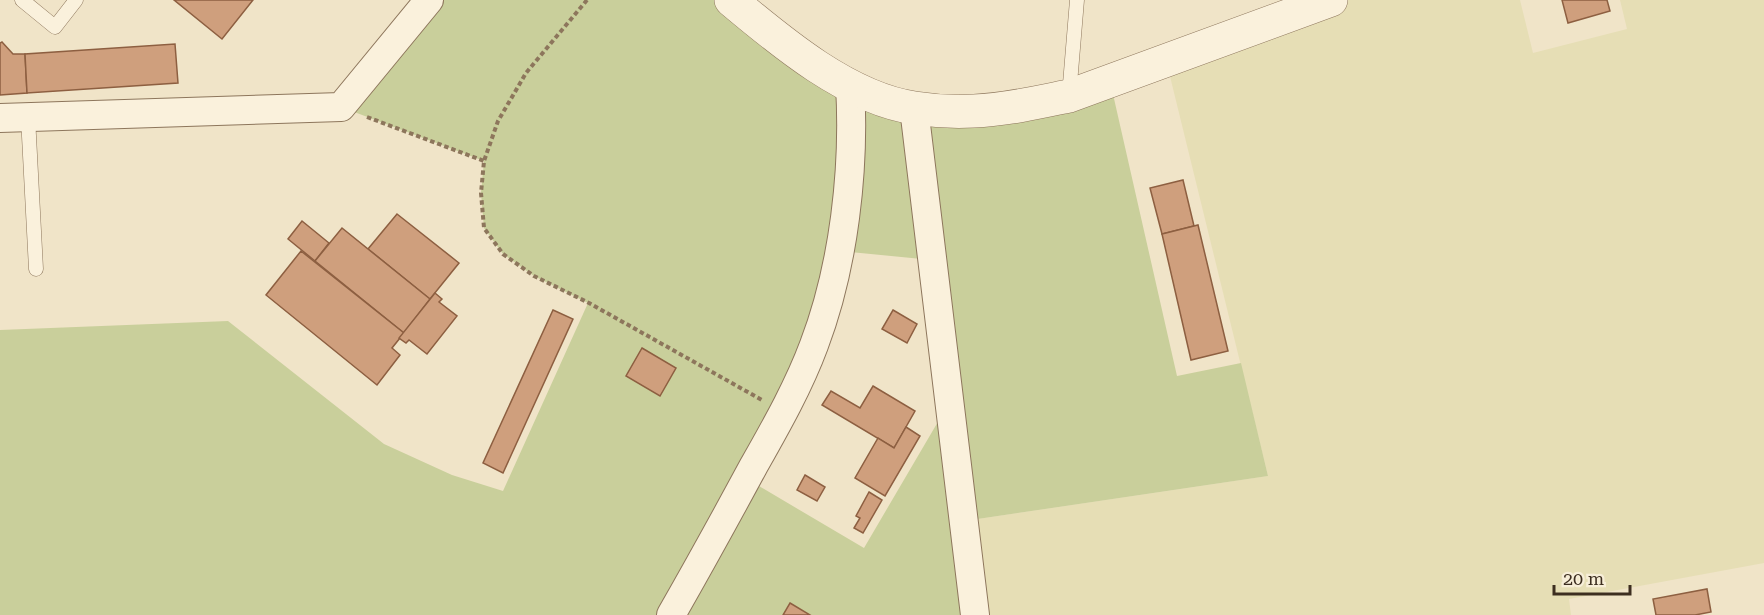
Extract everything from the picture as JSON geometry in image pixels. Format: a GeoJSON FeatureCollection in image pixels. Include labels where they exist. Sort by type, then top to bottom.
{"type":"FeatureCollection","features":[{"type":"Feature","properties":{"kind":"street"},"geometry":{"type":"LineString","coordinates":[[0,118],[341,107],[429,0]]}},
{"type":"Feature","properties":{"kind":"street"},"geometry":{"type":"LineString","coordinates":[[731,0],[792,50],[850,85],[885,100],[914,108],[976,111],[1069,96],[1331,0]]}},
{"type":"Feature","properties":{"kind":"street"},"geometry":{"type":"LineString","coordinates":[[671,615],[784,412],[815,344],[840,251],[851,157],[850,85]]}},
{"type":"Feature","properties":{"kind":"street"},"geometry":{"type":"LineString","coordinates":[[914,108],[975,615]]}},
{"type":"Feature","properties":{"kind":"lane"},"geometry":{"type":"LineString","coordinates":[[22,0],[55,27],[76,0]]}},
{"type":"Feature","properties":{"kind":"lane"},"geometry":{"type":"LineString","coordinates":[[1069,96],[1077,0]]}},
{"type":"Feature","properties":{"kind":"lane"},"geometry":{"type":"LineString","coordinates":[[28,117],[36,269]]}},
{"type":"Feature","properties":{"kind":"path"},"geometry":{"type":"LineString","coordinates":[[587,0],[526,73],[498,121],[484,161],[481,193],[483,228],[503,254],[534,276],[589,303],[784,412]]}},
{"type":"Feature","properties":{"kind":"path"},"geometry":{"type":"LineString","coordinates":[[341,107],[484,161]]}},
{"type":"Feature","properties":{"kind":"shaded area"},"geometry":{"type":"Polygon","coordinates":[[[1306,0],[1520,0],[1533,53],[1627,29],[1620,0],[1764,0],[1764,563],[1569,599],[1571,615],[975,615],[964,521],[1268,476],[1166,60],[1306,0]]]}},
{"type":"Feature","properties":{"kind":"green space"},"geometry":{"type":"Polygon","coordinates":[[[429,0],[731,0],[914,108],[1110,81],[1177,376],[1241,363],[1268,476],[964,521],[975,615],[0,615],[0,330],[228,321],[384,444],[452,475],[503,491],[588,303],[534,276],[503,254],[484,228],[481,193],[484,161],[341,107],[429,0]],[[840,251],[747,479],[864,548],[949,403],[932,260],[840,251]]]}},
{"type":"Feature","properties":{"kind":"building"},"geometry":{"type":"Polygon","coordinates":[[[174,0],[253,0],[222,39],[174,0]]]}},
{"type":"Feature","properties":{"kind":"building"},"geometry":{"type":"Polygon","coordinates":[[[1562,0],[1607,0],[1610,11],[1568,23],[1562,0]]]}},
{"type":"Feature","properties":{"kind":"building"},"geometry":{"type":"Polygon","coordinates":[[[2,42],[13,54],[25,54],[27,93],[0,95],[0,43],[2,42]]]}},
{"type":"Feature","properties":{"kind":"building"},"geometry":{"type":"Polygon","coordinates":[[[175,44],[178,83],[27,93],[25,54],[175,44]]]}},
{"type":"Feature","properties":{"kind":"building"},"geometry":{"type":"Polygon","coordinates":[[[1183,180],[1194,226],[1162,234],[1150,188],[1183,180]]]}},
{"type":"Feature","properties":{"kind":"building"},"geometry":{"type":"Polygon","coordinates":[[[397,214],[459,263],[430,299],[368,249],[397,214]]]}},
{"type":"Feature","properties":{"kind":"building"},"geometry":{"type":"Polygon","coordinates":[[[302,221],[329,243],[315,261],[288,239],[302,221]]]}},
{"type":"Feature","properties":{"kind":"building"},"geometry":{"type":"Polygon","coordinates":[[[1198,225],[1228,351],[1191,360],[1162,234],[1198,225]]]}},
{"type":"Feature","properties":{"kind":"building"},"geometry":{"type":"Polygon","coordinates":[[[342,228],[430,299],[404,333],[315,261],[342,228]]]}},
{"type":"Feature","properties":{"kind":"building"},"geometry":{"type":"Polygon","coordinates":[[[301,251],[404,333],[392,348],[400,355],[377,385],[266,295],[301,251]]]}},
{"type":"Feature","properties":{"kind":"building"},"geometry":{"type":"Polygon","coordinates":[[[435,293],[442,299],[439,302],[457,316],[427,354],[409,340],[406,343],[399,338],[435,293]]]}},
{"type":"Feature","properties":{"kind":"building"},"geometry":{"type":"Polygon","coordinates":[[[553,310],[573,319],[503,473],[483,463],[553,310]]]}},
{"type":"Feature","properties":{"kind":"building"},"geometry":{"type":"Polygon","coordinates":[[[893,310],[917,324],[907,343],[882,329],[893,310]]]}},
{"type":"Feature","properties":{"kind":"building"},"geometry":{"type":"Polygon","coordinates":[[[642,348],[676,368],[660,396],[626,376],[642,348]]]}},
{"type":"Feature","properties":{"kind":"building"},"geometry":{"type":"Polygon","coordinates":[[[873,386],[915,411],[894,448],[822,405],[831,391],[860,408],[873,386]]]}},
{"type":"Feature","properties":{"kind":"building"},"geometry":{"type":"Polygon","coordinates":[[[906,427],[920,436],[885,496],[855,478],[878,438],[894,448],[906,427]]]}},
{"type":"Feature","properties":{"kind":"building"},"geometry":{"type":"Polygon","coordinates":[[[805,475],[825,487],[817,501],[797,490],[805,475]]]}},
{"type":"Feature","properties":{"kind":"building"},"geometry":{"type":"Polygon","coordinates":[[[869,492],[882,500],[863,533],[854,528],[860,518],[856,516],[869,492]]]}},
{"type":"Feature","properties":{"kind":"building"},"geometry":{"type":"Polygon","coordinates":[[[1707,589],[1711,612],[1695,615],[1656,615],[1653,599],[1707,589]]]}},
{"type":"Feature","properties":{"kind":"building"},"geometry":{"type":"Polygon","coordinates":[[[790,603],[810,615],[783,615],[790,603]]]}}]}
